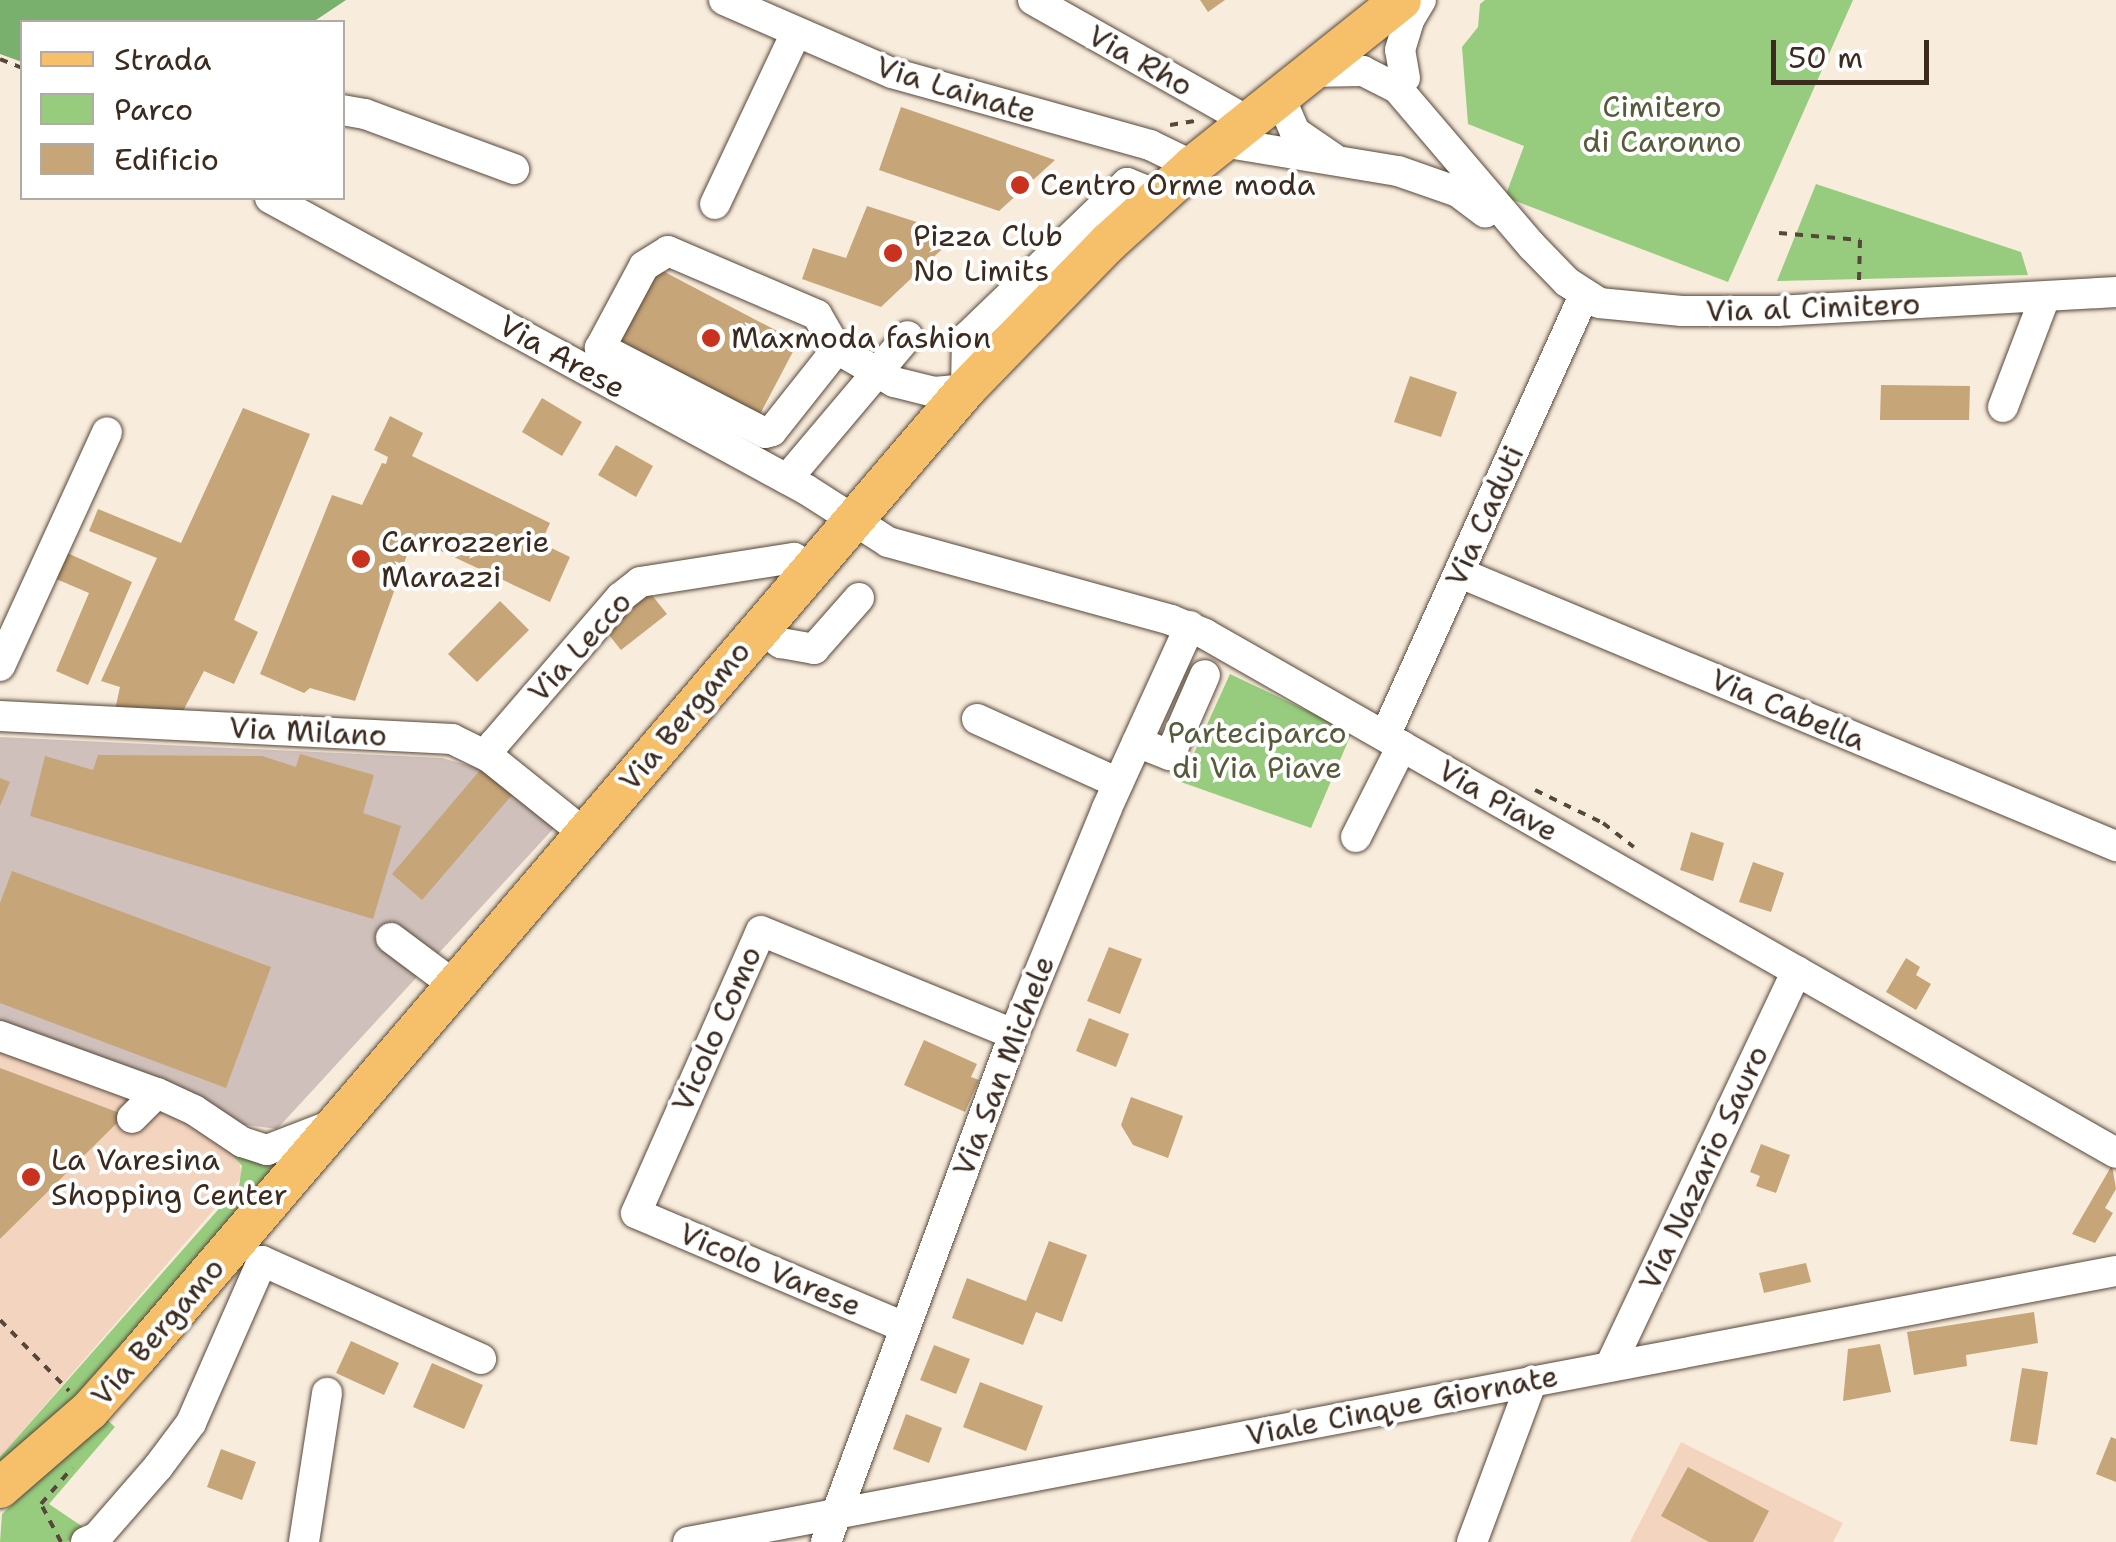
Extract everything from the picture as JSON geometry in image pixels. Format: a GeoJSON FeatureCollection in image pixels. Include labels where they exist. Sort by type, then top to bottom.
{"type":"FeatureCollection","features":[{"type":"Feature","properties":{"kind":"main road","name":"Via Bergamo"},"geometry":{"type":"LineString","coordinates":[[5,1488],[101,1398],[966,388],[1222,134],[1402,0]]}},
{"type":"Feature","properties":{"kind":"street","name":"Via Lainate"},"geometry":{"type":"LineString","coordinates":[[724,0],[892,74],[1150,145],[1222,134]]}},
{"type":"Feature","properties":{"kind":"street","name":"Via Rho"},"geometry":{"type":"LineString","coordinates":[[1033,0],[1222,134]]}},
{"type":"Feature","properties":{"kind":"street"},"geometry":{"type":"LineString","coordinates":[[1398,171],[1414,165],[1428,146],[1400,50],[1421,0]]}},
{"type":"Feature","properties":{"kind":"street"},"geometry":{"type":"LineString","coordinates":[[715,204],[796,32]]}},
{"type":"Feature","properties":{"kind":"street"},"geometry":{"type":"LineString","coordinates":[[1339,47],[1397,64],[1417,103],[1532,246],[1584,296]]}},
{"type":"Feature","properties":{"kind":"street"},"geometry":{"type":"LineString","coordinates":[[1340,162],[1294,132],[1293,83],[1364,71],[1417,103]]}},
{"type":"Feature","properties":{"kind":"street"},"geometry":{"type":"LineString","coordinates":[[345,111],[365,114],[514,168]]}},
{"type":"Feature","properties":{"kind":"street"},"geometry":{"type":"LineString","coordinates":[[1222,134],[1340,162],[1398,171],[1458,192],[1532,246]]}},
{"type":"Feature","properties":{"kind":"street","name":"Via Arese"},"geometry":{"type":"LineString","coordinates":[[274,200],[786,479],[850,520]]}},
{"type":"Feature","properties":{"kind":"street"},"geometry":{"type":"LineString","coordinates":[[836,350],[772,430],[765,433],[600,348],[644,266],[668,251],[817,315],[836,350],[914,390],[966,388]]}},
{"type":"Feature","properties":{"kind":"street","name":"Via al Cimitero"},"geometry":{"type":"LineString","coordinates":[[1584,296],[1618,307],[1710,311],[2116,292]]}},
{"type":"Feature","properties":{"kind":"street","name":"Via Caduti"},"geometry":{"type":"LineString","coordinates":[[1356,837],[1460,573],[1584,296]]}},
{"type":"Feature","properties":{"kind":"street"},"geometry":{"type":"LineString","coordinates":[[2003,407],[2045,297]]}},
{"type":"Feature","properties":{"kind":"street"},"geometry":{"type":"LineString","coordinates":[[786,479],[908,336]]}},
{"type":"Feature","properties":{"kind":"street"},"geometry":{"type":"LineString","coordinates":[[0,666],[107,432]]}},
{"type":"Feature","properties":{"kind":"street","name":"Via Piave"},"geometry":{"type":"LineString","coordinates":[[850,520],[888,542],[1190,626],[2116,1153]]}},
{"type":"Feature","properties":{"kind":"street","name":"Via Lecco"},"geometry":{"type":"LineString","coordinates":[[489,757],[494,744],[621,597],[640,582],[794,558],[810,568]]}},
{"type":"Feature","properties":{"kind":"street","name":"Via Cabella"},"geometry":{"type":"LineString","coordinates":[[1460,573],[2116,846]]}},
{"type":"Feature","properties":{"kind":"street"},"geometry":{"type":"LineString","coordinates":[[760,628],[781,643],[814,649],[859,598]]}},
{"type":"Feature","properties":{"kind":"street","name":"Via San Michele"},"geometry":{"type":"LineString","coordinates":[[831,1528],[1014,1034],[1118,782],[1190,626]]}},
{"type":"Feature","properties":{"kind":"street"},"geometry":{"type":"LineString","coordinates":[[1137,742],[1170,756],[1205,675]]}},
{"type":"Feature","properties":{"kind":"street","name":"Via Milano"},"geometry":{"type":"LineString","coordinates":[[0,716],[452,739],[489,757],[584,834]]}},
{"type":"Feature","properties":{"kind":"street"},"geometry":{"type":"LineString","coordinates":[[977,720],[1118,782]]}},
{"type":"Feature","properties":{"kind":"street","name":"Vicolo Como"},"geometry":{"type":"LineString","coordinates":[[636,1213],[761,931],[1014,1034]]}},
{"type":"Feature","properties":{"kind":"street"},"geometry":{"type":"LineString","coordinates":[[391,938],[454,985]]}},
{"type":"Feature","properties":{"kind":"street","name":"Via Nazario Sauro"},"geometry":{"type":"LineString","coordinates":[[1610,1366],[1797,971]]}},
{"type":"Feature","properties":{"kind":"street"},"geometry":{"type":"LineString","coordinates":[[0,1036],[157,1093],[194,1110],[242,1142],[267,1150],[337,1123]]}},
{"type":"Feature","properties":{"kind":"street"},"geometry":{"type":"LineString","coordinates":[[132,1118],[157,1093]]}},
{"type":"Feature","properties":{"kind":"street","name":"Vicolo Varese"},"geometry":{"type":"LineString","coordinates":[[636,1213],[904,1327]]}},
{"type":"Feature","properties":{"kind":"street"},"geometry":{"type":"LineString","coordinates":[[86,1542],[97,1537],[158,1468],[190,1423],[262,1261],[481,1358]]}},
{"type":"Feature","properties":{"kind":"street","name":"Viale Cinque Giornate"},"geometry":{"type":"LineString","coordinates":[[688,1542],[831,1528],[1532,1381],[2116,1271]]}},
{"type":"Feature","properties":{"kind":"street"},"geometry":{"type":"LineString","coordinates":[[1472,1542],[1532,1381]]}},
{"type":"Feature","properties":{"kind":"street"},"geometry":{"type":"LineString","coordinates":[[304,1542],[327,1393]]}},
{"type":"Feature","properties":{"kind":"path"},"geometry":{"type":"LineString","coordinates":[[1160,127],[1222,134]]}},
{"type":"Feature","properties":{"kind":"path"},"geometry":{"type":"LineString","coordinates":[[1779,233],[1860,240],[1858,291]]}},
{"type":"Feature","properties":{"kind":"path"},"geometry":{"type":"LineString","coordinates":[[1525,786],[1603,823],[1631,842],[1640,868],[1636,880]]}},
{"type":"Feature","properties":{"kind":"shaded area"},"geometry":{"type":"Polygon","coordinates":[[[0,737],[442,758],[481,769],[554,828],[277,1129],[232,1123],[0,1031],[0,737]]]}},
{"type":"Feature","properties":{"kind":"shaded area"},"geometry":{"type":"Polygon","coordinates":[[[0,1031],[204,1102],[219,1140],[238,1158],[243,1176],[0,1457],[0,1031]]]}},
{"type":"Feature","properties":{"kind":"shaded area"},"geometry":{"type":"Polygon","coordinates":[[[1681,1442],[1843,1523],[1833,1542],[1630,1542],[1681,1442]]]}},
{"type":"Feature","properties":{"kind":"green space"},"geometry":{"type":"Polygon","coordinates":[[[0,0],[346,0],[316,20],[20,20],[20,61],[0,54],[0,0]]]}},
{"type":"Feature","properties":{"kind":"green space","name":"Cimitero di Caronno"},"geometry":{"type":"Polygon","coordinates":[[[1485,0],[1853,0],[1728,282],[1505,197],[1524,146],[1468,124],[1462,47],[1478,27],[1480,4],[1485,0]]]}},
{"type":"Feature","properties":{"kind":"green space"},"geometry":{"type":"Polygon","coordinates":[[[1816,184],[2021,252],[2028,275],[1777,281],[1816,184]]]}},
{"type":"Feature","properties":{"kind":"green space","name":"Parteciparco di Via Piave"},"geometry":{"type":"Polygon","coordinates":[[[1230,674],[1352,732],[1311,828],[1181,782],[1230,674]]]}},
{"type":"Feature","properties":{"kind":"green space"},"geometry":{"type":"Polygon","coordinates":[[[219,1139],[299,1149],[129,1351],[0,1468],[0,1457],[239,1186],[242,1166],[219,1139]]]}},
{"type":"Feature","properties":{"kind":"green space"},"geometry":{"type":"Polygon","coordinates":[[[105,1418],[115,1427],[49,1504],[89,1531],[66,1542],[0,1542],[2,1514],[105,1418]]]}},
{"type":"Feature","properties":{"kind":"building"},"geometry":{"type":"Polygon","coordinates":[[[1200,0],[1225,0],[1208,12],[1200,0]]]}},
{"type":"Feature","properties":{"kind":"building"},"geometry":{"type":"Polygon","coordinates":[[[901,107],[1055,160],[999,211],[879,170],[901,107]]]}},
{"type":"Feature","properties":{"kind":"building","name":"Pizza Club No Limits"},"geometry":{"type":"Polygon","coordinates":[[[867,206],[957,235],[881,307],[802,279],[813,248],[846,258],[867,206]]]}},
{"type":"Feature","properties":{"kind":"building"},"geometry":{"type":"Polygon","coordinates":[[[659,269],[798,342],[757,420],[618,347],[659,269]]]}},
{"type":"Feature","properties":{"kind":"building"},"geometry":{"type":"Polygon","coordinates":[[[1410,376],[1457,392],[1441,437],[1394,422],[1410,376]]]}},
{"type":"Feature","properties":{"kind":"building"},"geometry":{"type":"Polygon","coordinates":[[[1881,385],[1970,386],[1969,420],[1880,420],[1881,385]]]}},
{"type":"Feature","properties":{"kind":"building"},"geometry":{"type":"Polygon","coordinates":[[[542,398],[582,422],[562,456],[522,432],[542,398]]]}},
{"type":"Feature","properties":{"kind":"building"},"geometry":{"type":"Polygon","coordinates":[[[243,408],[310,434],[234,620],[258,632],[234,684],[204,671],[183,711],[115,710],[120,687],[101,681],[157,558],[89,531],[98,509],[181,543],[243,408]]]}},
{"type":"Feature","properties":{"kind":"building"},"geometry":{"type":"Polygon","coordinates":[[[390,416],[423,433],[412,456],[550,523],[541,543],[570,557],[550,602],[413,538],[355,701],[310,688],[304,693],[260,674],[332,495],[362,505],[382,463],[386,464],[388,457],[374,450],[390,416]]]}},
{"type":"Feature","properties":{"kind":"building"},"geometry":{"type":"Polygon","coordinates":[[[616,445],[653,466],[636,497],[598,475],[616,445]]]}},
{"type":"Feature","properties":{"kind":"building"},"geometry":{"type":"Polygon","coordinates":[[[65,552],[132,582],[88,685],[56,671],[89,593],[54,578],[65,552]]]}},
{"type":"Feature","properties":{"kind":"building"},"geometry":{"type":"Polygon","coordinates":[[[647,589],[667,614],[621,650],[605,630],[647,589]]]}},
{"type":"Feature","properties":{"kind":"building"},"geometry":{"type":"Polygon","coordinates":[[[500,601],[529,630],[477,682],[448,654],[500,601]]]}},
{"type":"Feature","properties":{"kind":"building"},"geometry":{"type":"Polygon","coordinates":[[[300,754],[374,775],[363,813],[401,826],[373,919],[30,816],[45,756],[93,770],[98,755],[262,756],[296,767],[300,754]]]}},
{"type":"Feature","properties":{"kind":"building"},"geometry":{"type":"Polygon","coordinates":[[[481,769],[512,795],[422,900],[392,874],[481,769]]]}},
{"type":"Feature","properties":{"kind":"building"},"geometry":{"type":"Polygon","coordinates":[[[0,778],[10,782],[0,806],[0,778]]]}},
{"type":"Feature","properties":{"kind":"building"},"geometry":{"type":"Polygon","coordinates":[[[1691,832],[1724,843],[1713,881],[1680,870],[1691,832]]]}},
{"type":"Feature","properties":{"kind":"building"},"geometry":{"type":"Polygon","coordinates":[[[1753,862],[1784,873],[1771,912],[1739,902],[1753,862]]]}},
{"type":"Feature","properties":{"kind":"building"},"geometry":{"type":"Polygon","coordinates":[[[12,871],[271,967],[226,1088],[0,1003],[0,903],[12,871]]]}},
{"type":"Feature","properties":{"kind":"building"},"geometry":{"type":"Polygon","coordinates":[[[1109,947],[1142,959],[1120,1014],[1087,1001],[1109,947]]]}},
{"type":"Feature","properties":{"kind":"building"},"geometry":{"type":"Polygon","coordinates":[[[1906,958],[1920,967],[1916,975],[1931,984],[1916,1010],[1886,992],[1906,958]]]}},
{"type":"Feature","properties":{"kind":"building"},"geometry":{"type":"Polygon","coordinates":[[[1089,1018],[1129,1034],[1116,1067],[1076,1051],[1089,1018]]]}},
{"type":"Feature","properties":{"kind":"building"},"geometry":{"type":"Polygon","coordinates":[[[924,1040],[977,1064],[971,1077],[979,1080],[965,1112],[904,1085],[924,1040]]]}},
{"type":"Feature","properties":{"kind":"building","name":"La Varesina Shopping Center"},"geometry":{"type":"Polygon","coordinates":[[[0,1068],[125,1115],[0,1239],[0,1068]]]}},
{"type":"Feature","properties":{"kind":"building"},"geometry":{"type":"Polygon","coordinates":[[[1131,1097],[1183,1116],[1168,1158],[1133,1145],[1121,1125],[1131,1097]]]}},
{"type":"Feature","properties":{"kind":"building"},"geometry":{"type":"Polygon","coordinates":[[[1761,1144],[1790,1155],[1776,1193],[1756,1186],[1760,1176],[1750,1172],[1761,1144]]]}},
{"type":"Feature","properties":{"kind":"building"},"geometry":{"type":"Polygon","coordinates":[[[2112,1165],[2116,1189],[2105,1208],[2113,1213],[2095,1243],[2072,1234],[2112,1165]]]}},
{"type":"Feature","properties":{"kind":"building"},"geometry":{"type":"Polygon","coordinates":[[[1049,1241],[1087,1255],[1062,1322],[1036,1312],[1023,1345],[952,1318],[967,1278],[1026,1301],[1049,1241]]]}},
{"type":"Feature","properties":{"kind":"building"},"geometry":{"type":"Polygon","coordinates":[[[1806,1263],[1811,1282],[1764,1293],[1759,1273],[1806,1263]]]}},
{"type":"Feature","properties":{"kind":"building"},"geometry":{"type":"Polygon","coordinates":[[[2034,1312],[2038,1343],[1966,1355],[1967,1366],[1914,1375],[1907,1332],[2034,1312]]]}},
{"type":"Feature","properties":{"kind":"building"},"geometry":{"type":"Polygon","coordinates":[[[351,1341],[399,1363],[384,1395],[336,1373],[351,1341]]]}},
{"type":"Feature","properties":{"kind":"building"},"geometry":{"type":"Polygon","coordinates":[[[1880,1344],[1891,1392],[1843,1401],[1848,1349],[1880,1344]]]}},
{"type":"Feature","properties":{"kind":"building"},"geometry":{"type":"Polygon","coordinates":[[[934,1345],[970,1359],[956,1394],[920,1380],[934,1345]]]}},
{"type":"Feature","properties":{"kind":"building"},"geometry":{"type":"Polygon","coordinates":[[[432,1363],[483,1385],[464,1429],[413,1407],[432,1363]]]}},
{"type":"Feature","properties":{"kind":"building"},"geometry":{"type":"Polygon","coordinates":[[[2022,1368],[2048,1372],[2037,1445],[2010,1441],[2022,1368]]]}},
{"type":"Feature","properties":{"kind":"building"},"geometry":{"type":"Polygon","coordinates":[[[980,1382],[1043,1406],[1026,1451],[963,1427],[980,1382]]]}},
{"type":"Feature","properties":{"kind":"building"},"geometry":{"type":"Polygon","coordinates":[[[906,1414],[942,1428],[929,1463],[893,1449],[906,1414]]]}},
{"type":"Feature","properties":{"kind":"building"},"geometry":{"type":"Polygon","coordinates":[[[2111,1437],[2116,1439],[2116,1482],[2096,1474],[2111,1437]]]}},
{"type":"Feature","properties":{"kind":"building"},"geometry":{"type":"Polygon","coordinates":[[[221,1449],[256,1462],[242,1500],[207,1487],[221,1449]]]}},
{"type":"Feature","properties":{"kind":"building"},"geometry":{"type":"Polygon","coordinates":[[[1688,1467],[1769,1511],[1753,1542],[1709,1542],[1661,1516],[1688,1467]]]}},
{"type":"Feature","properties":{"kind":"place","name":"Centro Orme moda"},"geometry":{"type":"Point","coordinates":[1020,185]}},
{"type":"Feature","properties":{"kind":"place","name":"Pizza Club No Limits"},"geometry":{"type":"Point","coordinates":[893,253]}},
{"type":"Feature","properties":{"kind":"place","name":"Maxmoda fashion"},"geometry":{"type":"Point","coordinates":[711,338]}},
{"type":"Feature","properties":{"kind":"place","name":"Carrozzerie Marazzi"},"geometry":{"type":"Point","coordinates":[361,559]}},
{"type":"Feature","properties":{"kind":"place","name":"La Varesina Shopping Center"},"geometry":{"type":"Point","coordinates":[31,1177]}}]}
